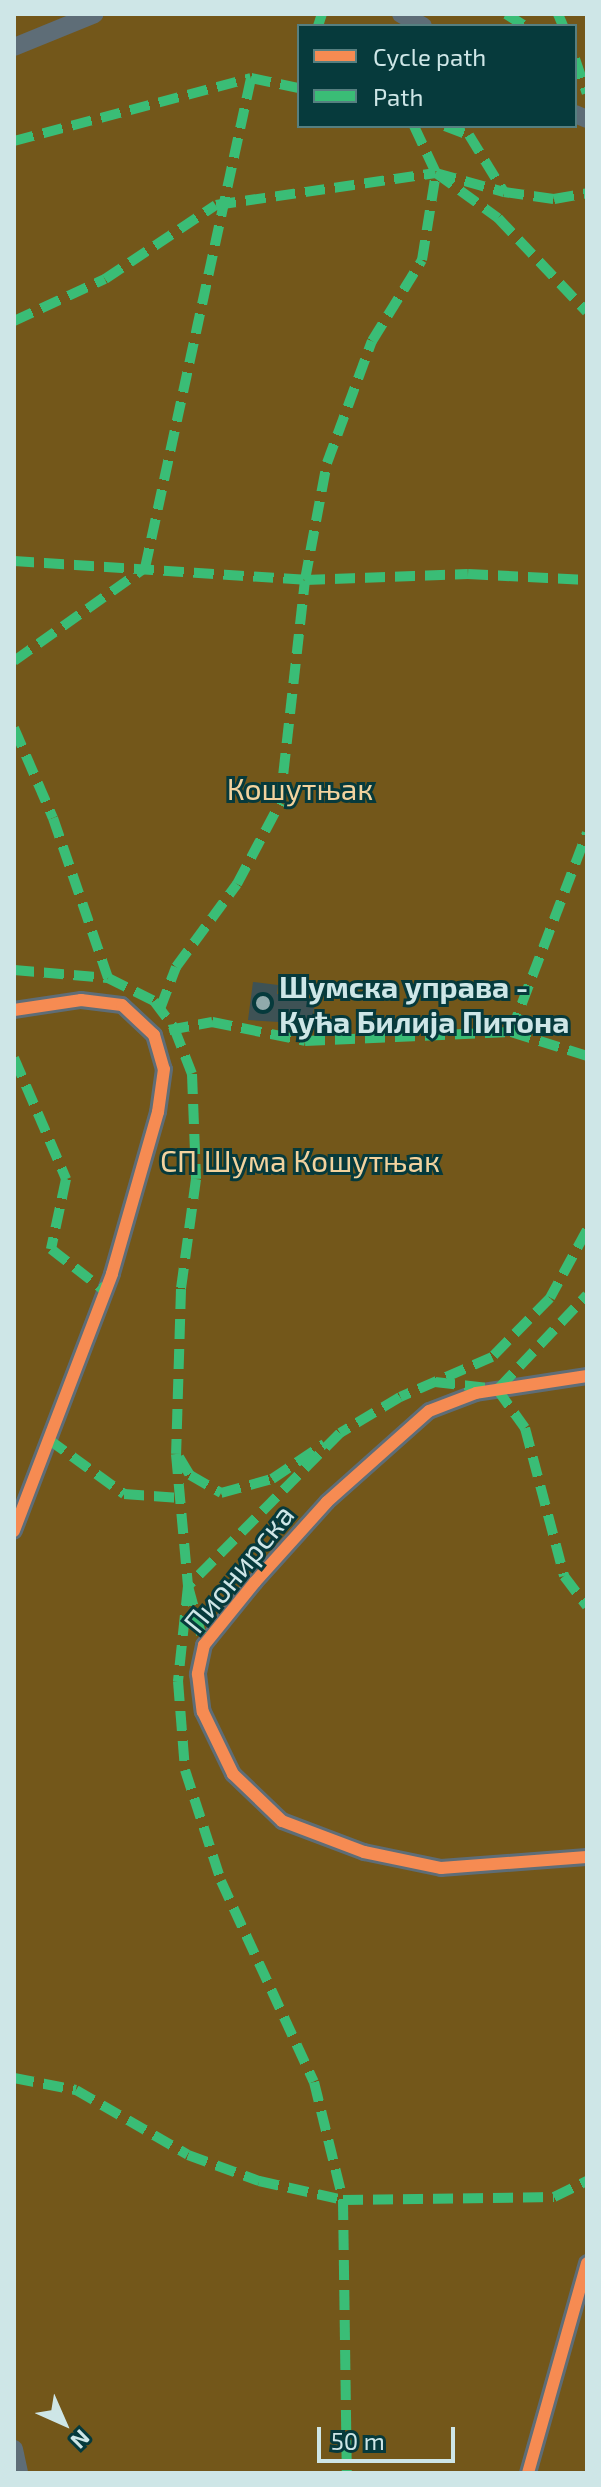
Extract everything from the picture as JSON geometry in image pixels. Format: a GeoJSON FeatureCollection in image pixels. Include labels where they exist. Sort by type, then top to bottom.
{"type":"FeatureCollection","features":[{"type":"Feature","properties":{"kind":"street"},"geometry":{"type":"LineString","coordinates":[[14,47],[95,14]]}},
{"type":"Feature","properties":{"kind":"street"},"geometry":{"type":"LineString","coordinates":[[401,14],[419,24]]}},
{"type":"Feature","properties":{"kind":"street"},"geometry":{"type":"LineString","coordinates":[[14,1010],[81,1000],[122,1005],[154,1035],[164,1069],[158,1112],[112,1274],[14,1531]]}},
{"type":"Feature","properties":{"kind":"street","name":"Пионирска"},"geometry":{"type":"LineString","coordinates":[[587,1376],[476,1393],[429,1411],[327,1502],[255,1582],[204,1645],[198,1674],[210,1732],[233,1774],[282,1821],[422,1865],[456,1869],[587,1857]]}},
{"type":"Feature","properties":{"kind":"street"},"geometry":{"type":"LineString","coordinates":[[528,2473],[587,2263]]}},
{"type":"Feature","properties":{"kind":"street"},"geometry":{"type":"LineString","coordinates":[[14,2449],[19,2473]]}},
{"type":"Feature","properties":{"kind":"green space","name":"Кошутњак"},"geometry":{"type":"Polygon","coordinates":[[[14,14],[587,14],[587,2473],[14,2473],[14,14]]]}},
{"type":"Feature","properties":{"kind":"building"},"geometry":{"type":"Polygon","coordinates":[[[253,982],[278,985],[277,994],[315,999],[312,1024],[248,1020],[253,982]]]}},
{"type":"Feature","properties":{"kind":"marked path"},"geometry":{"type":"LineString","coordinates":[[319,24],[322,14]]}},
{"type":"Feature","properties":{"kind":"marked path"},"geometry":{"type":"LineString","coordinates":[[506,14],[522,24]]}},
{"type":"Feature","properties":{"kind":"marked path"},"geometry":{"type":"LineString","coordinates":[[558,14],[562,24]]}},
{"type":"Feature","properties":{"kind":"marked path"},"geometry":{"type":"LineString","coordinates":[[577,65],[587,93]]}},
{"type":"Feature","properties":{"kind":"marked path"},"geometry":{"type":"LineString","coordinates":[[14,141],[251,78],[297,88]]}},
{"type":"Feature","properties":{"kind":"marked path"},"geometry":{"type":"LineString","coordinates":[[14,661],[145,568],[251,78]]}},
{"type":"Feature","properties":{"kind":"marked path"},"geometry":{"type":"LineString","coordinates":[[415,128],[436,173],[504,192]]}},
{"type":"Feature","properties":{"kind":"marked path"},"geometry":{"type":"LineString","coordinates":[[450,128],[469,135],[504,192],[554,199],[587,193]]}},
{"type":"Feature","properties":{"kind":"marked path"},"geometry":{"type":"LineString","coordinates":[[14,321],[105,279],[216,205],[436,173],[498,218],[587,312]]}},
{"type":"Feature","properties":{"kind":"marked path"},"geometry":{"type":"LineString","coordinates":[[160,1009],[176,967],[237,884],[280,803],[305,580],[327,463],[372,341],[422,260],[436,173]]}},
{"type":"Feature","properties":{"kind":"marked path"},"geometry":{"type":"LineString","coordinates":[[14,561],[305,580],[468,574],[587,580]]}},
{"type":"Feature","properties":{"kind":"marked path"},"geometry":{"type":"LineString","coordinates":[[14,728],[53,818],[108,978]]}},
{"type":"Feature","properties":{"kind":"marked path"},"geometry":{"type":"LineString","coordinates":[[511,1032],[587,833]]}},
{"type":"Feature","properties":{"kind":"marked path"},"geometry":{"type":"LineString","coordinates":[[14,970],[108,978],[154,1001],[174,1028],[192,1074],[196,1179],[181,1289],[176,1454],[188,1586],[204,1645]]}},
{"type":"Feature","properties":{"kind":"marked path"},"geometry":{"type":"LineString","coordinates":[[169,1030],[212,1022],[305,1041],[511,1032],[587,1056]]}},
{"type":"Feature","properties":{"kind":"marked path"},"geometry":{"type":"LineString","coordinates":[[14,1058],[66,1179],[51,1249],[106,1292]]}},
{"type":"Feature","properties":{"kind":"marked path"},"geometry":{"type":"LineString","coordinates":[[587,1230],[550,1298],[492,1357],[400,1397],[340,1433],[188,1586],[178,1681],[185,1770],[221,1881],[314,2082],[343,2200],[554,2197],[587,2181]]}},
{"type":"Feature","properties":{"kind":"marked path"},"geometry":{"type":"LineString","coordinates":[[499,1388],[587,1295]]}},
{"type":"Feature","properties":{"kind":"marked path"},"geometry":{"type":"LineString","coordinates":[[435,1382],[497,1389],[525,1428],[564,1576],[587,1606]]}},
{"type":"Feature","properties":{"kind":"marked path"},"geometry":{"type":"LineString","coordinates":[[48,1439],[124,1494],[180,1498]]}},
{"type":"Feature","properties":{"kind":"marked path"},"geometry":{"type":"LineString","coordinates":[[179,1457],[190,1475],[221,1493],[272,1479],[324,1444]]}},
{"type":"Feature","properties":{"kind":"marked path"},"geometry":{"type":"LineString","coordinates":[[14,2078],[76,2090],[188,2155],[259,2181],[343,2200],[347,2473]]}},
{"type":"Feature","properties":{"kind":"cycle path"},"geometry":{"type":"LineString","coordinates":[[14,1010],[81,1000],[122,1005],[154,1035],[164,1069],[158,1112],[112,1274],[14,1531]]}},
{"type":"Feature","properties":{"kind":"cycle path"},"geometry":{"type":"LineString","coordinates":[[587,1376],[476,1393],[429,1411],[327,1502],[255,1582],[204,1645],[198,1674],[203,1712],[233,1774],[282,1821],[364,1852],[441,1868],[587,1857]]}},
{"type":"Feature","properties":{"kind":"cycle path"},"geometry":{"type":"LineString","coordinates":[[528,2473],[587,2263]]}},
{"type":"Feature","properties":{"kind":"place","name":"Шумска управа - Кућа Билија Питона"},"geometry":{"type":"Point","coordinates":[263,1003]}},
{"type":"Feature","properties":{"kind":"park label","name":"СП Шума Кошутњак"},"geometry":{"type":"Point","coordinates":[300,1160]}}]}
